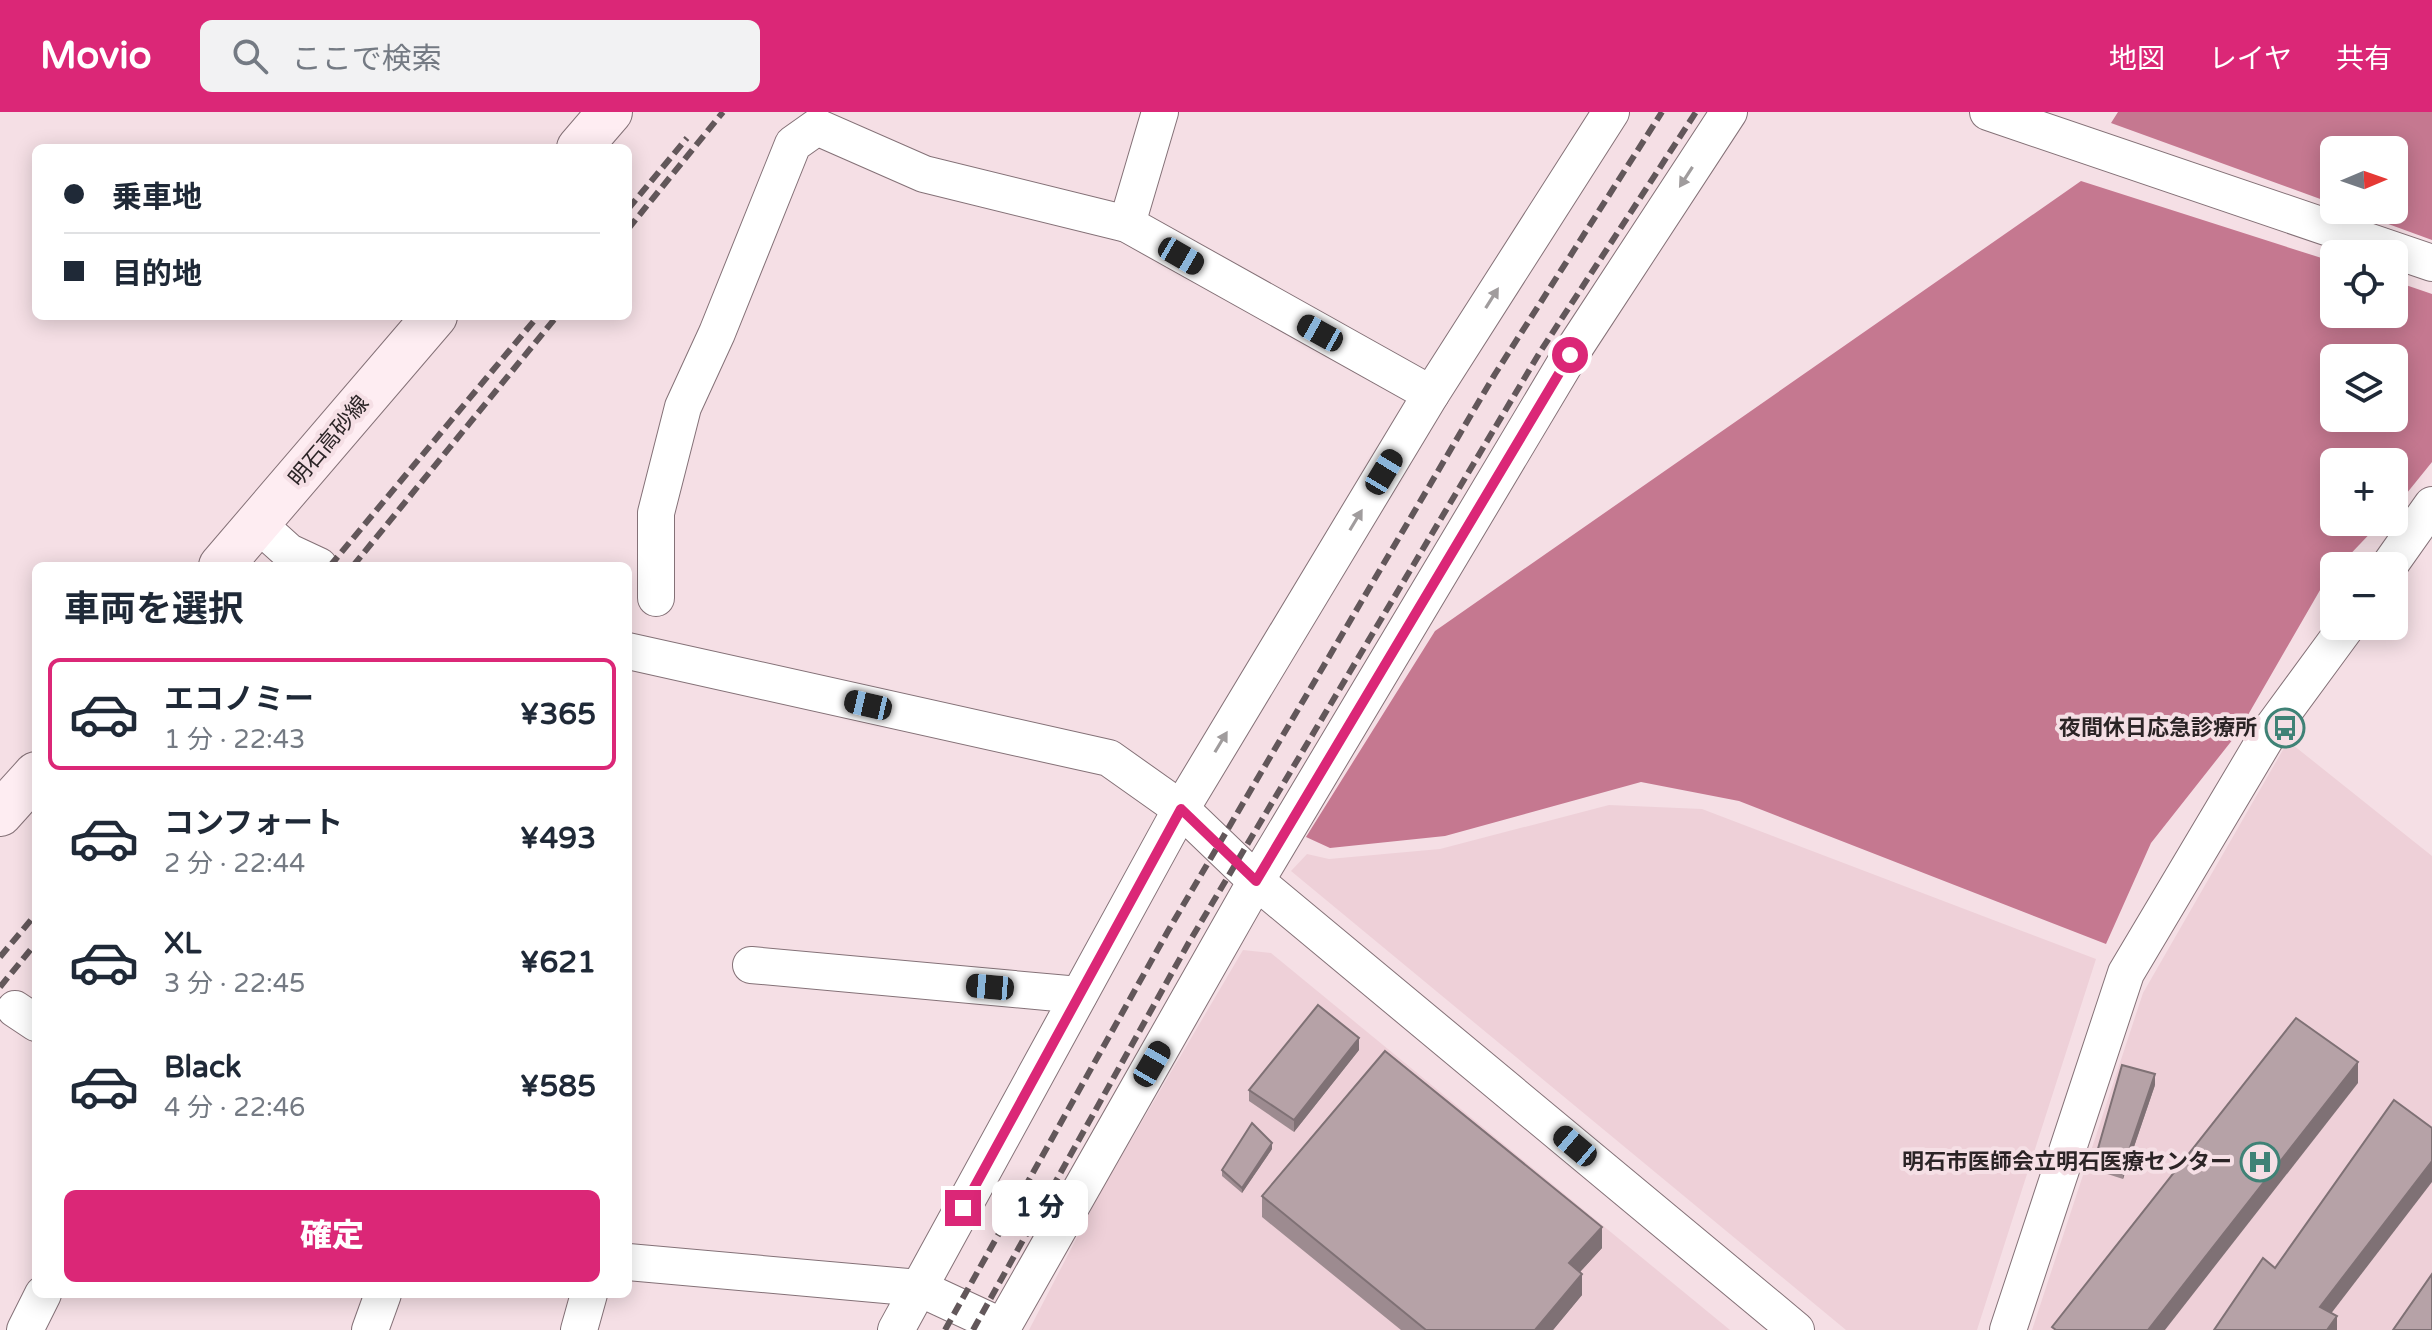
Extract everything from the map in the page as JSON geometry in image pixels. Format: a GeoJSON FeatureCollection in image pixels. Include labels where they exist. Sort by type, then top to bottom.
{"type":"FeatureCollection","features":[{"type":"Feature","properties":{"kind":"main road"},"geometry":{"type":"LineString","coordinates":[[582,144],[610,112]]}},
{"type":"Feature","properties":{"kind":"main road","name":"明石高砂線"},"geometry":{"type":"LineString","coordinates":[[225,562],[432,320]]}},
{"type":"Feature","properties":{"kind":"main road"},"geometry":{"type":"LineString","coordinates":[[0,814],[32,778]]}},
{"type":"Feature","properties":{"kind":"street"},"geometry":{"type":"LineString","coordinates":[[1127,224],[1160,112]]}},
{"type":"Feature","properties":{"kind":"street"},"geometry":{"type":"LineString","coordinates":[[896,1330],[1181,809],[1431,394],[1611,112]]}},
{"type":"Feature","properties":{"kind":"street"},"geometry":{"type":"LineString","coordinates":[[632,1262],[919,1288],[1002,1328],[1256,881],[1570,355],[1729,112]]}},
{"type":"Feature","properties":{"kind":"street"},"geometry":{"type":"LineString","coordinates":[[1988,112],[2432,263]]}},
{"type":"Feature","properties":{"kind":"street"},"geometry":{"type":"LineString","coordinates":[[656,598],[656,513],[683,407],[717,333],[793,144],[817,127],[924,174],[1127,224],[1431,394]]}},
{"type":"Feature","properties":{"kind":"street"},"geometry":{"type":"LineString","coordinates":[[2399,552],[2432,505]]}},
{"type":"Feature","properties":{"kind":"street"},"geometry":{"type":"LineString","coordinates":[[258,524],[289,552],[310,562]]}},
{"type":"Feature","properties":{"kind":"street"},"geometry":{"type":"LineString","coordinates":[[2008,1330],[2126,973],[2270,731],[2337,640]]}},
{"type":"Feature","properties":{"kind":"street"},"geometry":{"type":"LineString","coordinates":[[632,652],[1109,758],[1181,809],[1256,881],[1796,1330]]}},
{"type":"Feature","properties":{"kind":"street"},"geometry":{"type":"LineString","coordinates":[[751,965],[1079,995]]}},
{"type":"Feature","properties":{"kind":"street"},"geometry":{"type":"LineString","coordinates":[[25,1330],[41,1298]]}},
{"type":"Feature","properties":{"kind":"street"},"geometry":{"type":"LineString","coordinates":[[370,1330],[382,1298]]}},
{"type":"Feature","properties":{"kind":"street"},"geometry":{"type":"LineString","coordinates":[[579,1330],[588,1298]]}},
{"type":"Feature","properties":{"kind":"shaded area"},"geometry":{"type":"Polygon","coordinates":[[[2118,112],[2432,112],[2432,240],[2388,224],[2408,224],[2408,136],[2320,136],[2320,199],[2111,123],[2118,112]]]}},
{"type":"Feature","properties":{"kind":"shaded area"},"geometry":{"type":"Polygon","coordinates":[[[2081,181],[2320,258],[2320,328],[2408,328],[2408,286],[2432,294],[2432,462],[2408,492],[2408,448],[2320,448],[2320,536],[2368,536],[2352,552],[2320,552],[2320,590],[2237,734],[2151,843],[2106,944],[1739,801],[1641,782],[1445,836],[1330,848],[1306,837],[1435,631],[2081,181]]]}},
{"type":"Feature","properties":{"kind":"shaded area","name":"明石市医師会立明石医療センター"},"geometry":{"type":"Polygon","coordinates":[[[2288,741],[2432,856],[2432,1330],[2032,1330],[2143,993],[2288,741]]]}},
{"type":"Feature","properties":{"kind":"shaded area"},"geometry":{"type":"Polygon","coordinates":[[[1609,805],[1702,809],[2096,959],[1977,1330],[1846,1330],[1291,871],[1307,854],[1329,859],[1440,849],[1609,805]]]}},
{"type":"Feature","properties":{"kind":"shaded area"},"geometry":{"type":"Polygon","coordinates":[[[1243,950],[1271,953],[1730,1330],[1029,1330],[1101,1191],[1243,950]]]}},
{"type":"Feature","properties":{"kind":"building"},"geometry":{"type":"Polygon","coordinates":[[[1318,1005],[1359,1038],[1294,1120],[1249,1090],[1318,1005]]]}},
{"type":"Feature","properties":{"kind":"building"},"geometry":{"type":"Polygon","coordinates":[[[2296,1018],[2358,1062],[2148,1330],[2056,1330],[2052,1327],[2296,1018]]]}},
{"type":"Feature","properties":{"kind":"building"},"geometry":{"type":"Polygon","coordinates":[[[1385,1051],[1602,1227],[1569,1263],[1582,1274],[1535,1330],[1426,1330],[1262,1196],[1385,1051]]]}},
{"type":"Feature","properties":{"kind":"building"},"geometry":{"type":"Polygon","coordinates":[[[2122,1065],[2155,1074],[2123,1168],[2095,1159],[2122,1065]]]}},
{"type":"Feature","properties":{"kind":"building"},"geometry":{"type":"Polygon","coordinates":[[[2394,1100],[2432,1128],[2432,1161],[2320,1307],[2337,1316],[2327,1330],[2214,1330],[2263,1258],[2275,1268],[2394,1100]]]}},
{"type":"Feature","properties":{"kind":"building"},"geometry":{"type":"Polygon","coordinates":[[[1252,1123],[1272,1143],[1242,1188],[1222,1170],[1252,1123]]]}},
{"type":"Feature","properties":{"kind":"building"},"geometry":{"type":"Polygon","coordinates":[[[2432,1274],[2432,1330],[2393,1330],[2432,1274]]]}},
{"type":"Feature","properties":{"kind":"railway"},"geometry":{"type":"LineString","coordinates":[[632,224],[723,112]]}},
{"type":"Feature","properties":{"kind":"railway"},"geometry":{"type":"LineString","coordinates":[[945,1330],[1168,931],[1495,374],[1662,112]]}},
{"type":"Feature","properties":{"kind":"railway"},"geometry":{"type":"LineString","coordinates":[[973,1330],[1188,944],[1540,352],[1696,112]]}},
{"type":"Feature","properties":{"kind":"railway"},"geometry":{"type":"LineString","coordinates":[[632,204],[687,138]]}},
{"type":"Feature","properties":{"kind":"railway"},"geometry":{"type":"LineString","coordinates":[[333,562],[535,320]]}},
{"type":"Feature","properties":{"kind":"railway"},"geometry":{"type":"LineString","coordinates":[[356,562],[554,320]]}},
{"type":"Feature","properties":{"kind":"railway"},"geometry":{"type":"LineString","coordinates":[[0,957],[32,919]]}},
{"type":"Feature","properties":{"kind":"railway"},"geometry":{"type":"LineString","coordinates":[[0,987],[32,948]]}},
{"type":"Feature","properties":{"kind":"place","name":"夜間休日応急診療所"},"geometry":{"type":"Point","coordinates":[2285,728]}},
{"type":"Feature","properties":{"kind":"place","name":"明石市医師会立明石医療センター"},"geometry":{"type":"Point","coordinates":[2260,1162]}},
{"type":"Feature","properties":{"kind":"route"},"geometry":{"type":"LineString","coordinates":[[963,1208],[1181,809],[1256,881],[1570,355]]}}]}
